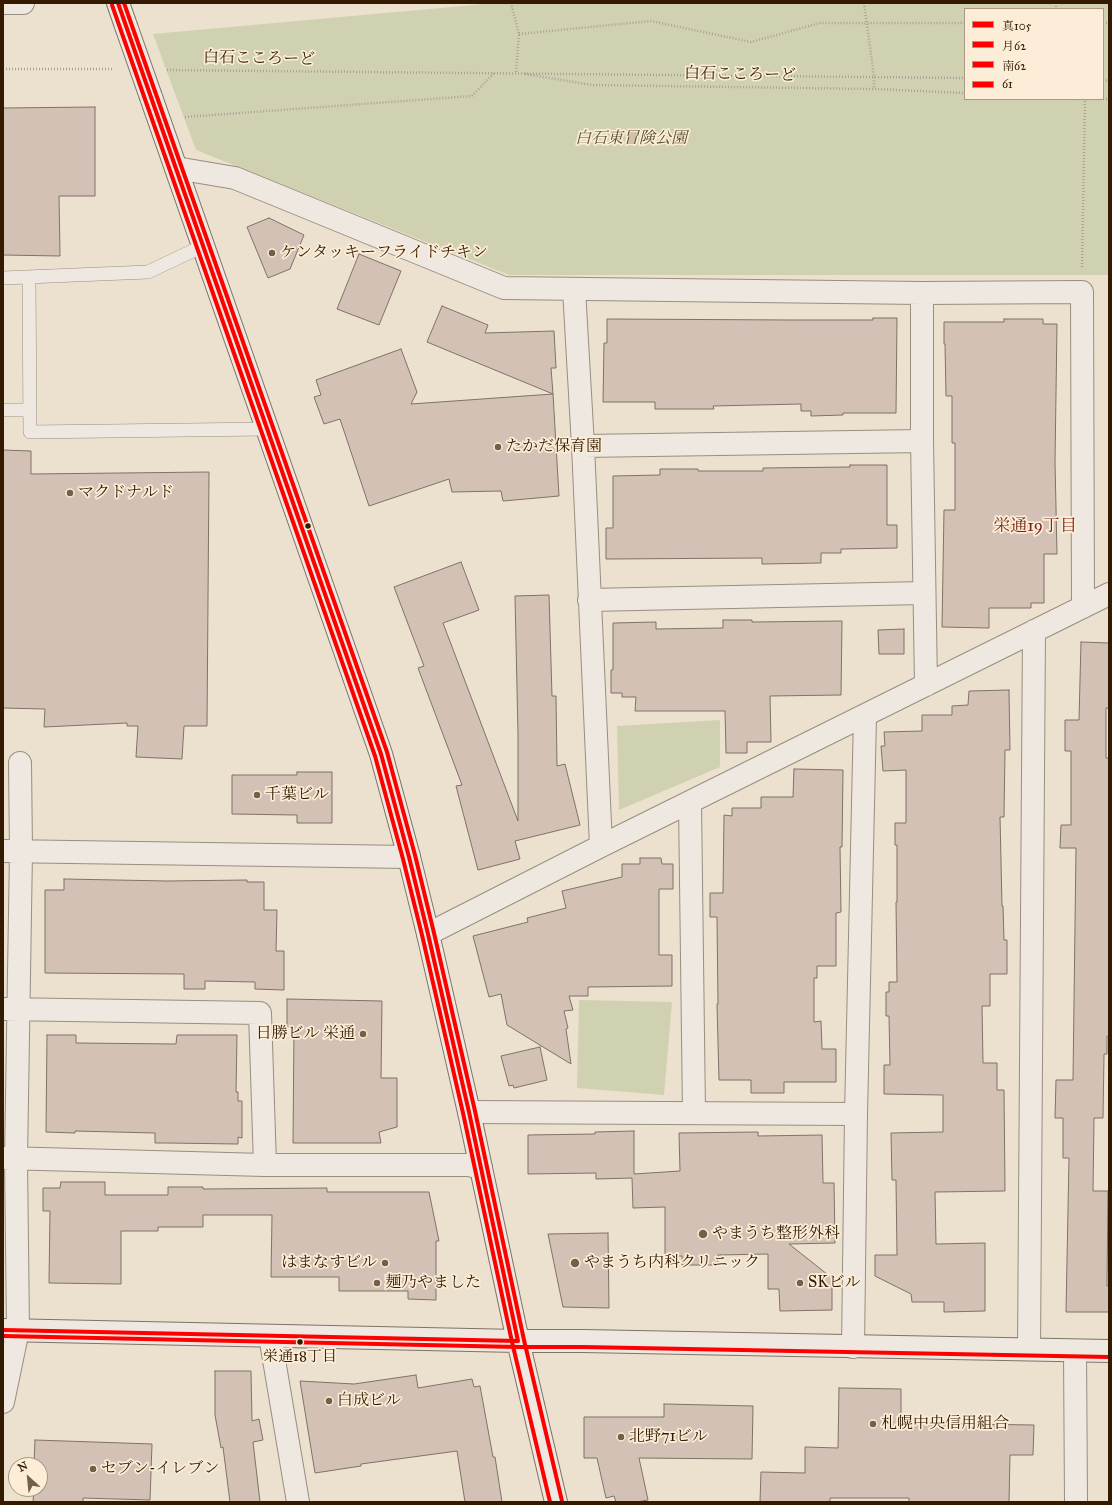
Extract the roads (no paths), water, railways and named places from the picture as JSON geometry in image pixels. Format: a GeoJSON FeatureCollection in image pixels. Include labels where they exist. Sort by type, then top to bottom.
{"type":"FeatureCollection","features":[{"type":"Feature","properties":{"kind":"street"},"geometry":{"type":"LineString","coordinates":[[3,3],[23,3]]}},
{"type":"Feature","properties":{"kind":"street"},"geometry":{"type":"LineString","coordinates":[[118,3],[381,754],[428,934],[469,1112],[518,1341],[556,1502]]}},
{"type":"Feature","properties":{"kind":"street"},"geometry":{"type":"LineString","coordinates":[[176,168],[235,178],[504,288],[1082,292],[1083,607]]}},
{"type":"Feature","properties":{"kind":"street"},"geometry":{"type":"LineString","coordinates":[[574,289],[583,446],[601,846]]}},
{"type":"Feature","properties":{"kind":"street"},"geometry":{"type":"LineString","coordinates":[[922,292],[922,441],[926,686]]}},
{"type":"Feature","properties":{"kind":"street"},"geometry":{"type":"LineString","coordinates":[[583,446],[922,441]]}},
{"type":"Feature","properties":{"kind":"street"},"geometry":{"type":"LineString","coordinates":[[589,600],[924,593]]}},
{"type":"Feature","properties":{"kind":"street"},"geometry":{"type":"LineString","coordinates":[[428,934],[601,846],[1109,594]]}},
{"type":"Feature","properties":{"kind":"street"},"geometry":{"type":"LineString","coordinates":[[1029,1349],[1034,631]]}},
{"type":"Feature","properties":{"kind":"street"},"geometry":{"type":"LineString","coordinates":[[853,1347],[864,716]]}},
{"type":"Feature","properties":{"kind":"street"},"geometry":{"type":"LineString","coordinates":[[3,1402],[10,1330],[12,851],[20,763]]}},
{"type":"Feature","properties":{"kind":"street"},"geometry":{"type":"LineString","coordinates":[[690,803],[694,1113]]}},
{"type":"Feature","properties":{"kind":"street"},"geometry":{"type":"LineString","coordinates":[[12,851],[409,857]]}},
{"type":"Feature","properties":{"kind":"street"},"geometry":{"type":"LineString","coordinates":[[11,1010],[260,1013],[265,1165]]}},
{"type":"Feature","properties":{"kind":"street"},"geometry":{"type":"LineString","coordinates":[[469,1112],[856,1114]]}},
{"type":"Feature","properties":{"kind":"street"},"geometry":{"type":"LineString","coordinates":[[10,1158],[265,1165],[469,1165],[481,1168]]}},
{"type":"Feature","properties":{"kind":"street"},"geometry":{"type":"LineString","coordinates":[[10,1330],[518,1341],[1029,1349],[1109,1352]]}},
{"type":"Feature","properties":{"kind":"street"},"geometry":{"type":"LineString","coordinates":[[270,1336],[298,1502]]}},
{"type":"Feature","properties":{"kind":"street"},"geometry":{"type":"LineString","coordinates":[[1075,1351],[1076,1502]]}},
{"type":"Feature","properties":{"kind":"lane"},"geometry":{"type":"LineString","coordinates":[[3,278],[148,272],[203,246]]}},
{"type":"Feature","properties":{"kind":"lane"},"geometry":{"type":"LineString","coordinates":[[29,277],[30,432],[266,429]]}},
{"type":"Feature","properties":{"kind":"lane"},"geometry":{"type":"LineString","coordinates":[[3,410],[30,410]]}},
{"type":"Feature","properties":{"kind":"place","name":"ケンタッキーフライドチキン"},"geometry":{"type":"Point","coordinates":[272,253]}},
{"type":"Feature","properties":{"kind":"place","name":"たかだ保育園"},"geometry":{"type":"Point","coordinates":[498,447]}},
{"type":"Feature","properties":{"kind":"place","name":"マクドナルド"},"geometry":{"type":"Point","coordinates":[70,493]}},
{"type":"Feature","properties":{"kind":"place","name":"千葉ビル"},"geometry":{"type":"Point","coordinates":[257,795]}},
{"type":"Feature","properties":{"kind":"place","name":"日勝ビル 栄通"},"geometry":{"type":"Point","coordinates":[363,1034]}},
{"type":"Feature","properties":{"kind":"place","name":"やまうち整形外科"},"geometry":{"type":"Point","coordinates":[703,1234]}},
{"type":"Feature","properties":{"kind":"place","name":"はまなすビル"},"geometry":{"type":"Point","coordinates":[385,1263]}},
{"type":"Feature","properties":{"kind":"place","name":"やまうち内科クリニック"},"geometry":{"type":"Point","coordinates":[575,1263]}},
{"type":"Feature","properties":{"kind":"place","name":"麺乃やました"},"geometry":{"type":"Point","coordinates":[377,1283]}},
{"type":"Feature","properties":{"kind":"place","name":"SKビル"},"geometry":{"type":"Point","coordinates":[800,1283]}},
{"type":"Feature","properties":{"kind":"place","name":"栄通18丁目"},"geometry":{"type":"Point","coordinates":[300,1342]}},
{"type":"Feature","properties":{"kind":"place","name":"白成ビル"},"geometry":{"type":"Point","coordinates":[329,1401]}},
{"type":"Feature","properties":{"kind":"place","name":"札幌中央信用組合"},"geometry":{"type":"Point","coordinates":[873,1424]}},
{"type":"Feature","properties":{"kind":"place","name":"北野71ビル"},"geometry":{"type":"Point","coordinates":[621,1437]}},
{"type":"Feature","properties":{"kind":"place","name":"セブン-イレブン"},"geometry":{"type":"Point","coordinates":[93,1469]}},
{"type":"Feature","properties":{"kind":"district","name":"栄通19丁目"},"geometry":{"type":"Point","coordinates":[1035,527]}},
{"type":"Feature","properties":{"kind":"park label","name":"白石東冒険公園"},"geometry":{"type":"Point","coordinates":[631,139]}}]}
